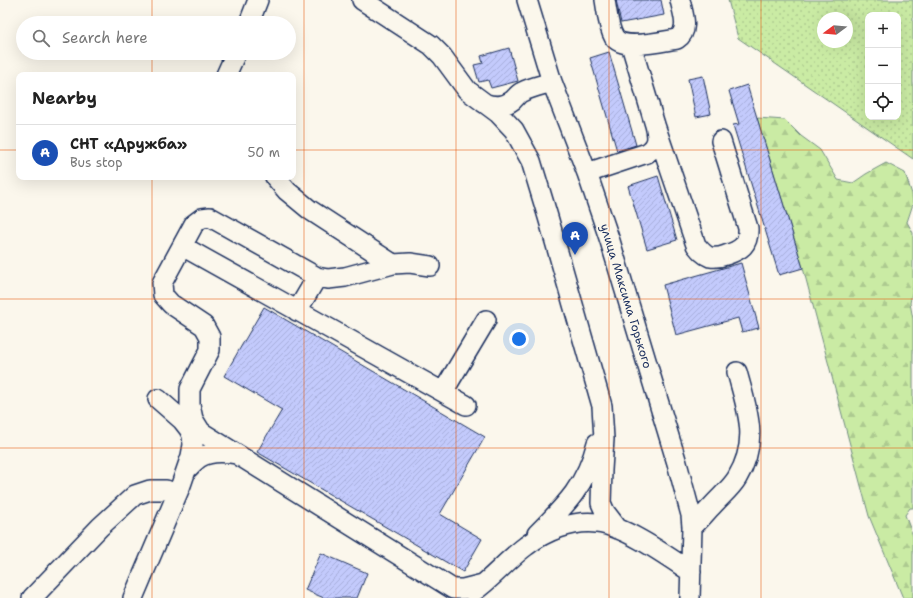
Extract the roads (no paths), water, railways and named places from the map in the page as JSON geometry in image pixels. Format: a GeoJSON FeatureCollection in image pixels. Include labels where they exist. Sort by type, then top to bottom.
{"type":"FeatureCollection","features":[{"type":"Feature","properties":{"kind":"street"},"geometry":{"type":"LineString","coordinates":[[251,16],[258,0]]}},
{"type":"Feature","properties":{"kind":"street"},"geometry":{"type":"LineString","coordinates":[[362,0],[431,45],[442,56],[467,90],[498,113],[514,130]]}},
{"type":"Feature","properties":{"kind":"street","name":"улица Максима Горького"},"geometry":{"type":"LineString","coordinates":[[527,0],[552,82],[587,174],[612,249],[677,463],[691,515],[690,598]]}},
{"type":"Feature","properties":{"kind":"street"},"geometry":{"type":"LineString","coordinates":[[605,0],[611,32],[614,38],[618,42],[631,45],[677,39],[682,35],[685,28],[680,0]]}},
{"type":"Feature","properties":{"kind":"street"},"geometry":{"type":"LineString","coordinates":[[631,45],[655,125],[696,245],[703,253],[711,257],[719,257],[737,251],[744,245],[748,236],[748,228],[721,141]]}},
{"type":"Feature","properties":{"kind":"street"},"geometry":{"type":"LineString","coordinates":[[227,72],[233,60]]}},
{"type":"Feature","properties":{"kind":"street"},"geometry":{"type":"LineString","coordinates":[[552,82],[521,92],[512,101],[508,109],[508,116],[531,161],[602,406],[604,439],[601,503],[618,529]]}},
{"type":"Feature","properties":{"kind":"street"},"geometry":{"type":"LineString","coordinates":[[484,103],[490,106],[498,106],[512,101]]}},
{"type":"Feature","properties":{"kind":"street"},"geometry":{"type":"LineString","coordinates":[[587,174],[647,153],[653,149],[657,137],[655,125]]}},
{"type":"Feature","properties":{"kind":"street"},"geometry":{"type":"LineString","coordinates":[[278,180],[287,191],[310,210],[393,264]]}},
{"type":"Feature","properties":{"kind":"street"},"geometry":{"type":"LineString","coordinates":[[201,432],[193,419],[190,404],[190,389],[210,350],[210,337],[204,326],[171,304],[163,295],[162,283],[194,224],[202,218],[210,217],[316,277],[328,279],[344,277],[393,264],[410,263],[430,266]]}},
{"type":"Feature","properties":{"kind":"street"},"geometry":{"type":"LineString","coordinates":[[182,246],[466,404]]}},
{"type":"Feature","properties":{"kind":"street"},"geometry":{"type":"LineString","coordinates":[[297,311],[316,277]]}},
{"type":"Feature","properties":{"kind":"street"},"geometry":{"type":"LineString","coordinates":[[443,392],[486,320]]}},
{"type":"Feature","properties":{"kind":"street"},"geometry":{"type":"LineString","coordinates":[[692,527],[701,520],[737,478],[748,454],[751,439],[750,419],[737,372]]}},
{"type":"Feature","properties":{"kind":"street"},"geometry":{"type":"LineString","coordinates":[[158,399],[182,420],[453,589],[463,589],[483,584]]}},
{"type":"Feature","properties":{"kind":"street"},"geometry":{"type":"LineString","coordinates":[[464,598],[483,584],[526,545],[574,495],[592,460],[598,442],[602,406]]}},
{"type":"Feature","properties":{"kind":"street"},"geometry":{"type":"LineString","coordinates":[[133,598],[187,469],[193,445],[192,436],[189,429],[182,420]]}},
{"type":"Feature","properties":{"kind":"street"},"geometry":{"type":"LineString","coordinates":[[187,469],[198,458],[207,455],[218,452],[236,454]]}},
{"type":"Feature","properties":{"kind":"street"},"geometry":{"type":"LineString","coordinates":[[32,598],[100,527],[135,495],[150,490],[166,490],[177,494]]}},
{"type":"Feature","properties":{"kind":"street"},"geometry":{"type":"LineString","coordinates":[[526,545],[565,526],[579,523],[598,523],[618,529],[655,548],[691,572]]}},
{"type":"Feature","properties":{"kind":"place","name":"СНТ «Дружба»"},"geometry":{"type":"Point","coordinates":[575,255]}}]}
